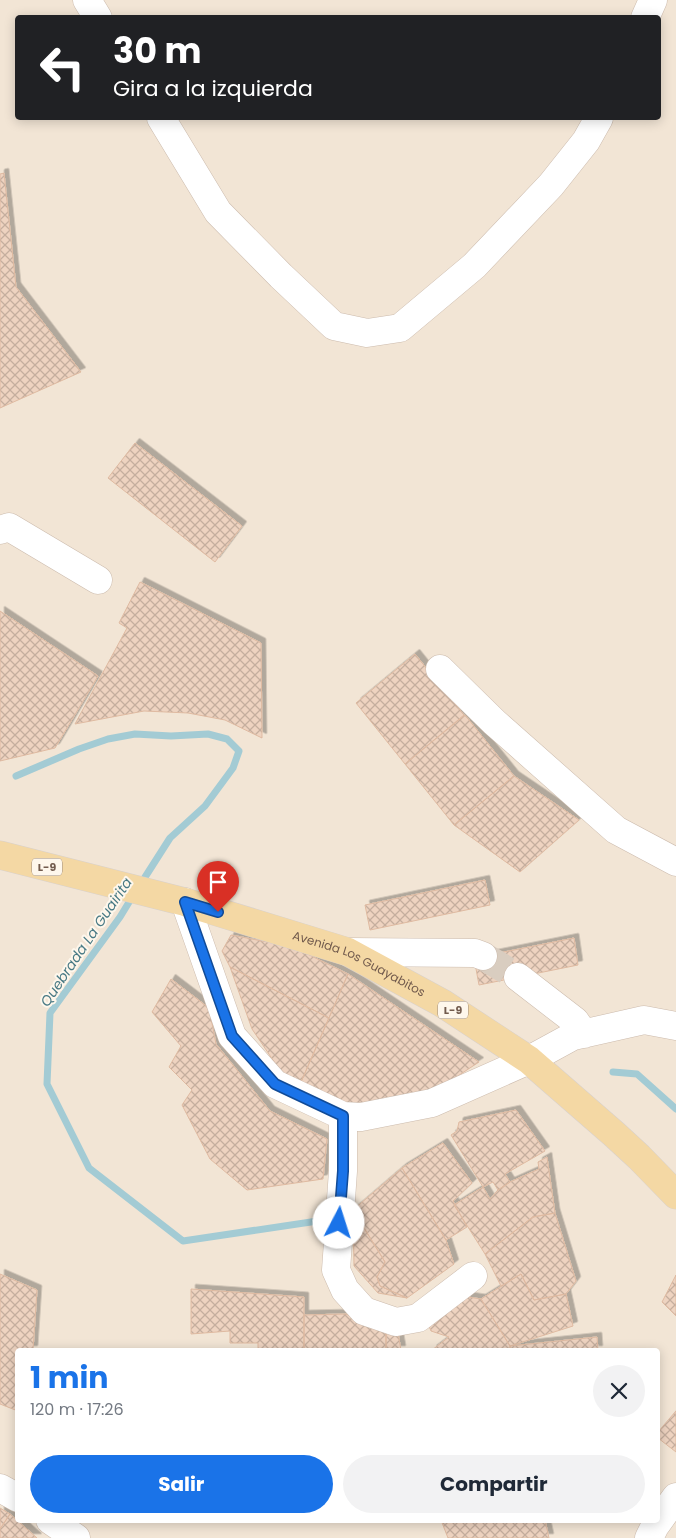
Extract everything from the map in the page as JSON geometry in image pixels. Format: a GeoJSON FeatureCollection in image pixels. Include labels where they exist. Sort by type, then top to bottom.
{"type":"FeatureCollection","features":[{"type":"Feature","properties":{"kind":"main road","name":"L-9"},"geometry":{"type":"LineString","coordinates":[[0,855],[185,902]]}},
{"type":"Feature","properties":{"kind":"main road","name":"Avenida Los Guayabitos"},"geometry":{"type":"LineString","coordinates":[[185,902],[348,952],[442,1003],[529,1060],[614,1134],[676,1195]]}},
{"type":"Feature","properties":{"kind":"street"},"geometry":{"type":"LineString","coordinates":[[87,0],[96,15]]}},
{"type":"Feature","properties":{"kind":"street"},"geometry":{"type":"LineString","coordinates":[[646,15],[653,0]]}},
{"type":"Feature","properties":{"kind":"street"},"geometry":{"type":"LineString","coordinates":[[162,120],[218,212],[334,326],[367,333],[400,328],[474,266],[551,185],[586,141],[598,120]]}},
{"type":"Feature","properties":{"kind":"street"},"geometry":{"type":"LineString","coordinates":[[0,530],[9,527],[98,580]]}},
{"type":"Feature","properties":{"kind":"street"},"geometry":{"type":"LineString","coordinates":[[440,669],[494,722],[616,830],[676,862]]}},
{"type":"Feature","properties":{"kind":"street"},"geometry":{"type":"LineString","coordinates":[[185,902],[232,1036],[275,1084],[343,1116],[361,1117],[432,1103],[529,1060],[573,1036],[644,1020],[676,1026]]}},
{"type":"Feature","properties":{"kind":"street"},"geometry":{"type":"LineString","coordinates":[[348,952],[475,953],[483,956]]}},
{"type":"Feature","properties":{"kind":"street"},"geometry":{"type":"LineString","coordinates":[[518,977],[575,1021],[584,1034]]}},
{"type":"Feature","properties":{"kind":"street"},"geometry":{"type":"LineString","coordinates":[[343,1116],[343,1171],[336,1270],[345,1290],[364,1311],[396,1322],[418,1318],[473,1276]]}},
{"type":"Feature","properties":{"kind":"street"},"geometry":{"type":"LineString","coordinates":[[0,1488],[15,1496]]}},
{"type":"Feature","properties":{"kind":"street"},"geometry":{"type":"LineString","coordinates":[[660,1519],[676,1497]]}},
{"type":"Feature","properties":{"kind":"street"},"geometry":{"type":"LineString","coordinates":[[54,1523],[76,1538]]}},
{"type":"Feature","properties":{"kind":"street"},"geometry":{"type":"LineString","coordinates":[[649,1538],[657,1523]]}},
{"type":"Feature","properties":{"kind":"shaded area"},"geometry":{"type":"Polygon","coordinates":[[[0,0],[676,0],[676,1538],[0,1538],[0,0]]]}},
{"type":"Feature","properties":{"kind":"building"},"geometry":{"type":"Polygon","coordinates":[[[4,173],[16,287],[81,372],[0,408],[0,174],[4,173]]]}},
{"type":"Feature","properties":{"kind":"building"},"geometry":{"type":"Polygon","coordinates":[[[135,443],[242,526],[215,562],[108,478],[135,443]]]}},
{"type":"Feature","properties":{"kind":"building"},"geometry":{"type":"Polygon","coordinates":[[[140,582],[261,643],[262,738],[225,720],[188,713],[144,711],[75,724],[127,628],[119,623],[140,582]]]}},
{"type":"Feature","properties":{"kind":"building"},"geometry":{"type":"Polygon","coordinates":[[[0,611],[98,676],[55,748],[0,761],[0,611]]]}},
{"type":"Feature","properties":{"kind":"building"},"geometry":{"type":"Polygon","coordinates":[[[415,654],[464,715],[405,764],[356,703],[415,654]]]}},
{"type":"Feature","properties":{"kind":"building"},"geometry":{"type":"Polygon","coordinates":[[[465,715],[514,776],[454,825],[405,764],[465,715]]]}},
{"type":"Feature","properties":{"kind":"building"},"geometry":{"type":"Polygon","coordinates":[[[514,776],[579,820],[520,872],[454,825],[514,776]]]}},
{"type":"Feature","properties":{"kind":"building"},"geometry":{"type":"Polygon","coordinates":[[[485,880],[490,905],[370,930],[365,905],[485,880]]]}},
{"type":"Feature","properties":{"kind":"building"},"geometry":{"type":"Polygon","coordinates":[[[231,935],[293,947],[348,974],[329,1018],[230,967],[222,951],[231,935]]]}},
{"type":"Feature","properties":{"kind":"building"},"geometry":{"type":"Polygon","coordinates":[[[574,938],[578,965],[479,985],[474,958],[574,938]]]}},
{"type":"Feature","properties":{"kind":"building"},"geometry":{"type":"Polygon","coordinates":[[[230,967],[329,1018],[301,1082],[281,1072],[252,1029],[230,967]]]}},
{"type":"Feature","properties":{"kind":"building"},"geometry":{"type":"Polygon","coordinates":[[[348,974],[479,1062],[435,1091],[391,1101],[349,1104],[301,1082],[348,974]]]}},
{"type":"Feature","properties":{"kind":"building"},"geometry":{"type":"Polygon","coordinates":[[[171,979],[209,1008],[216,1044],[270,1111],[327,1139],[323,1179],[247,1190],[210,1159],[182,1105],[192,1090],[169,1067],[181,1046],[152,1012],[171,979]]]}},
{"type":"Feature","properties":{"kind":"building"},"geometry":{"type":"Polygon","coordinates":[[[516,1110],[545,1151],[505,1174],[510,1182],[498,1190],[493,1182],[483,1187],[451,1135],[457,1131],[459,1122],[516,1110]]]}},
{"type":"Feature","properties":{"kind":"building"},"geometry":{"type":"Polygon","coordinates":[[[443,1143],[472,1183],[453,1201],[467,1227],[446,1240],[402,1168],[443,1143]]]}},
{"type":"Feature","properties":{"kind":"building"},"geometry":{"type":"Polygon","coordinates":[[[547,1157],[555,1213],[533,1217],[485,1254],[454,1205],[483,1187],[490,1199],[498,1190],[510,1182],[539,1169],[538,1162],[547,1157]]]}},
{"type":"Feature","properties":{"kind":"building"},"geometry":{"type":"Polygon","coordinates":[[[402,1168],[446,1240],[454,1264],[407,1298],[380,1286],[377,1277],[385,1262],[353,1210],[402,1168]]]}},
{"type":"Feature","properties":{"kind":"building"},"geometry":{"type":"Polygon","coordinates":[[[353,1210],[385,1262],[377,1277],[380,1286],[407,1298],[378,1293],[354,1266],[353,1210]]]}},
{"type":"Feature","properties":{"kind":"building"},"geometry":{"type":"Polygon","coordinates":[[[555,1213],[576,1281],[566,1294],[534,1300],[521,1274],[501,1286],[485,1254],[533,1217],[555,1213]]]}},
{"type":"Feature","properties":{"kind":"building"},"geometry":{"type":"Polygon","coordinates":[[[0,1274],[37,1290],[33,1348],[15,1348],[15,1410],[0,1404],[0,1274]]]}},
{"type":"Feature","properties":{"kind":"building"},"geometry":{"type":"Polygon","coordinates":[[[521,1274],[534,1300],[566,1294],[573,1326],[510,1346],[481,1299],[521,1274]]]}},
{"type":"Feature","properties":{"kind":"building"},"geometry":{"type":"Polygon","coordinates":[[[676,1275],[676,1316],[662,1302],[676,1275]]]}},
{"type":"Feature","properties":{"kind":"building"},"geometry":{"type":"Polygon","coordinates":[[[191,1289],[304,1297],[304,1348],[258,1348],[258,1343],[230,1343],[230,1331],[191,1334],[191,1289]]]}},
{"type":"Feature","properties":{"kind":"building"},"geometry":{"type":"Polygon","coordinates":[[[461,1296],[481,1299],[510,1348],[435,1348],[449,1337],[431,1331],[426,1319],[461,1296]]]}},
{"type":"Feature","properties":{"kind":"building"},"geometry":{"type":"Polygon","coordinates":[[[346,1314],[386,1333],[386,1348],[304,1348],[304,1315],[346,1314]]]}},
{"type":"Feature","properties":{"kind":"building"},"geometry":{"type":"Polygon","coordinates":[[[386,1333],[398,1333],[401,1348],[386,1348],[386,1333]]]}},
{"type":"Feature","properties":{"kind":"building"},"geometry":{"type":"Polygon","coordinates":[[[597,1337],[598,1348],[510,1348],[510,1346],[597,1337]]]}},
{"type":"Feature","properties":{"kind":"building"},"geometry":{"type":"Polygon","coordinates":[[[676,1411],[676,1452],[660,1440],[660,1430],[676,1411]]]}},
{"type":"Feature","properties":{"kind":"building"},"geometry":{"type":"Polygon","coordinates":[[[0,1508],[10,1514],[0,1529],[0,1508]]]}},
{"type":"Feature","properties":{"kind":"building"},"geometry":{"type":"Polygon","coordinates":[[[10,1514],[15,1518],[15,1523],[20,1523],[37,1538],[0,1538],[0,1529],[10,1514]]]}},
{"type":"Feature","properties":{"kind":"building"},"geometry":{"type":"Polygon","coordinates":[[[442,1523],[546,1523],[549,1538],[448,1538],[442,1523]]]}},
{"type":"Feature","properties":{"kind":"waterway","name":"Quebrada La Guairita"},"geometry":{"type":"LineString","coordinates":[[16,776],[79,749],[108,739],[135,734],[171,736],[208,734],[227,739],[239,751],[233,768],[205,806],[170,838],[140,885]]}},
{"type":"Feature","properties":{"kind":"waterway","name":"Quebrada La Guairita"},"geometry":{"type":"LineString","coordinates":[[134,894],[120,917],[50,1013],[47,1084],[89,1168],[183,1241],[331,1219]]}},
{"type":"Feature","properties":{"kind":"waterway","name":"Quebrada La Guairita"},"geometry":{"type":"LineString","coordinates":[[613,1072],[637,1074],[676,1109]]}},
{"type":"Feature","properties":{"kind":"tunnel"},"geometry":{"type":"LineString","coordinates":[[483,956],[518,977]]}},
{"type":"Feature","properties":{"kind":"route"},"geometry":{"type":"LineString","coordinates":[[218,912],[185,902],[232,1036],[275,1084],[343,1116],[343,1171],[339,1223]]}}]}
